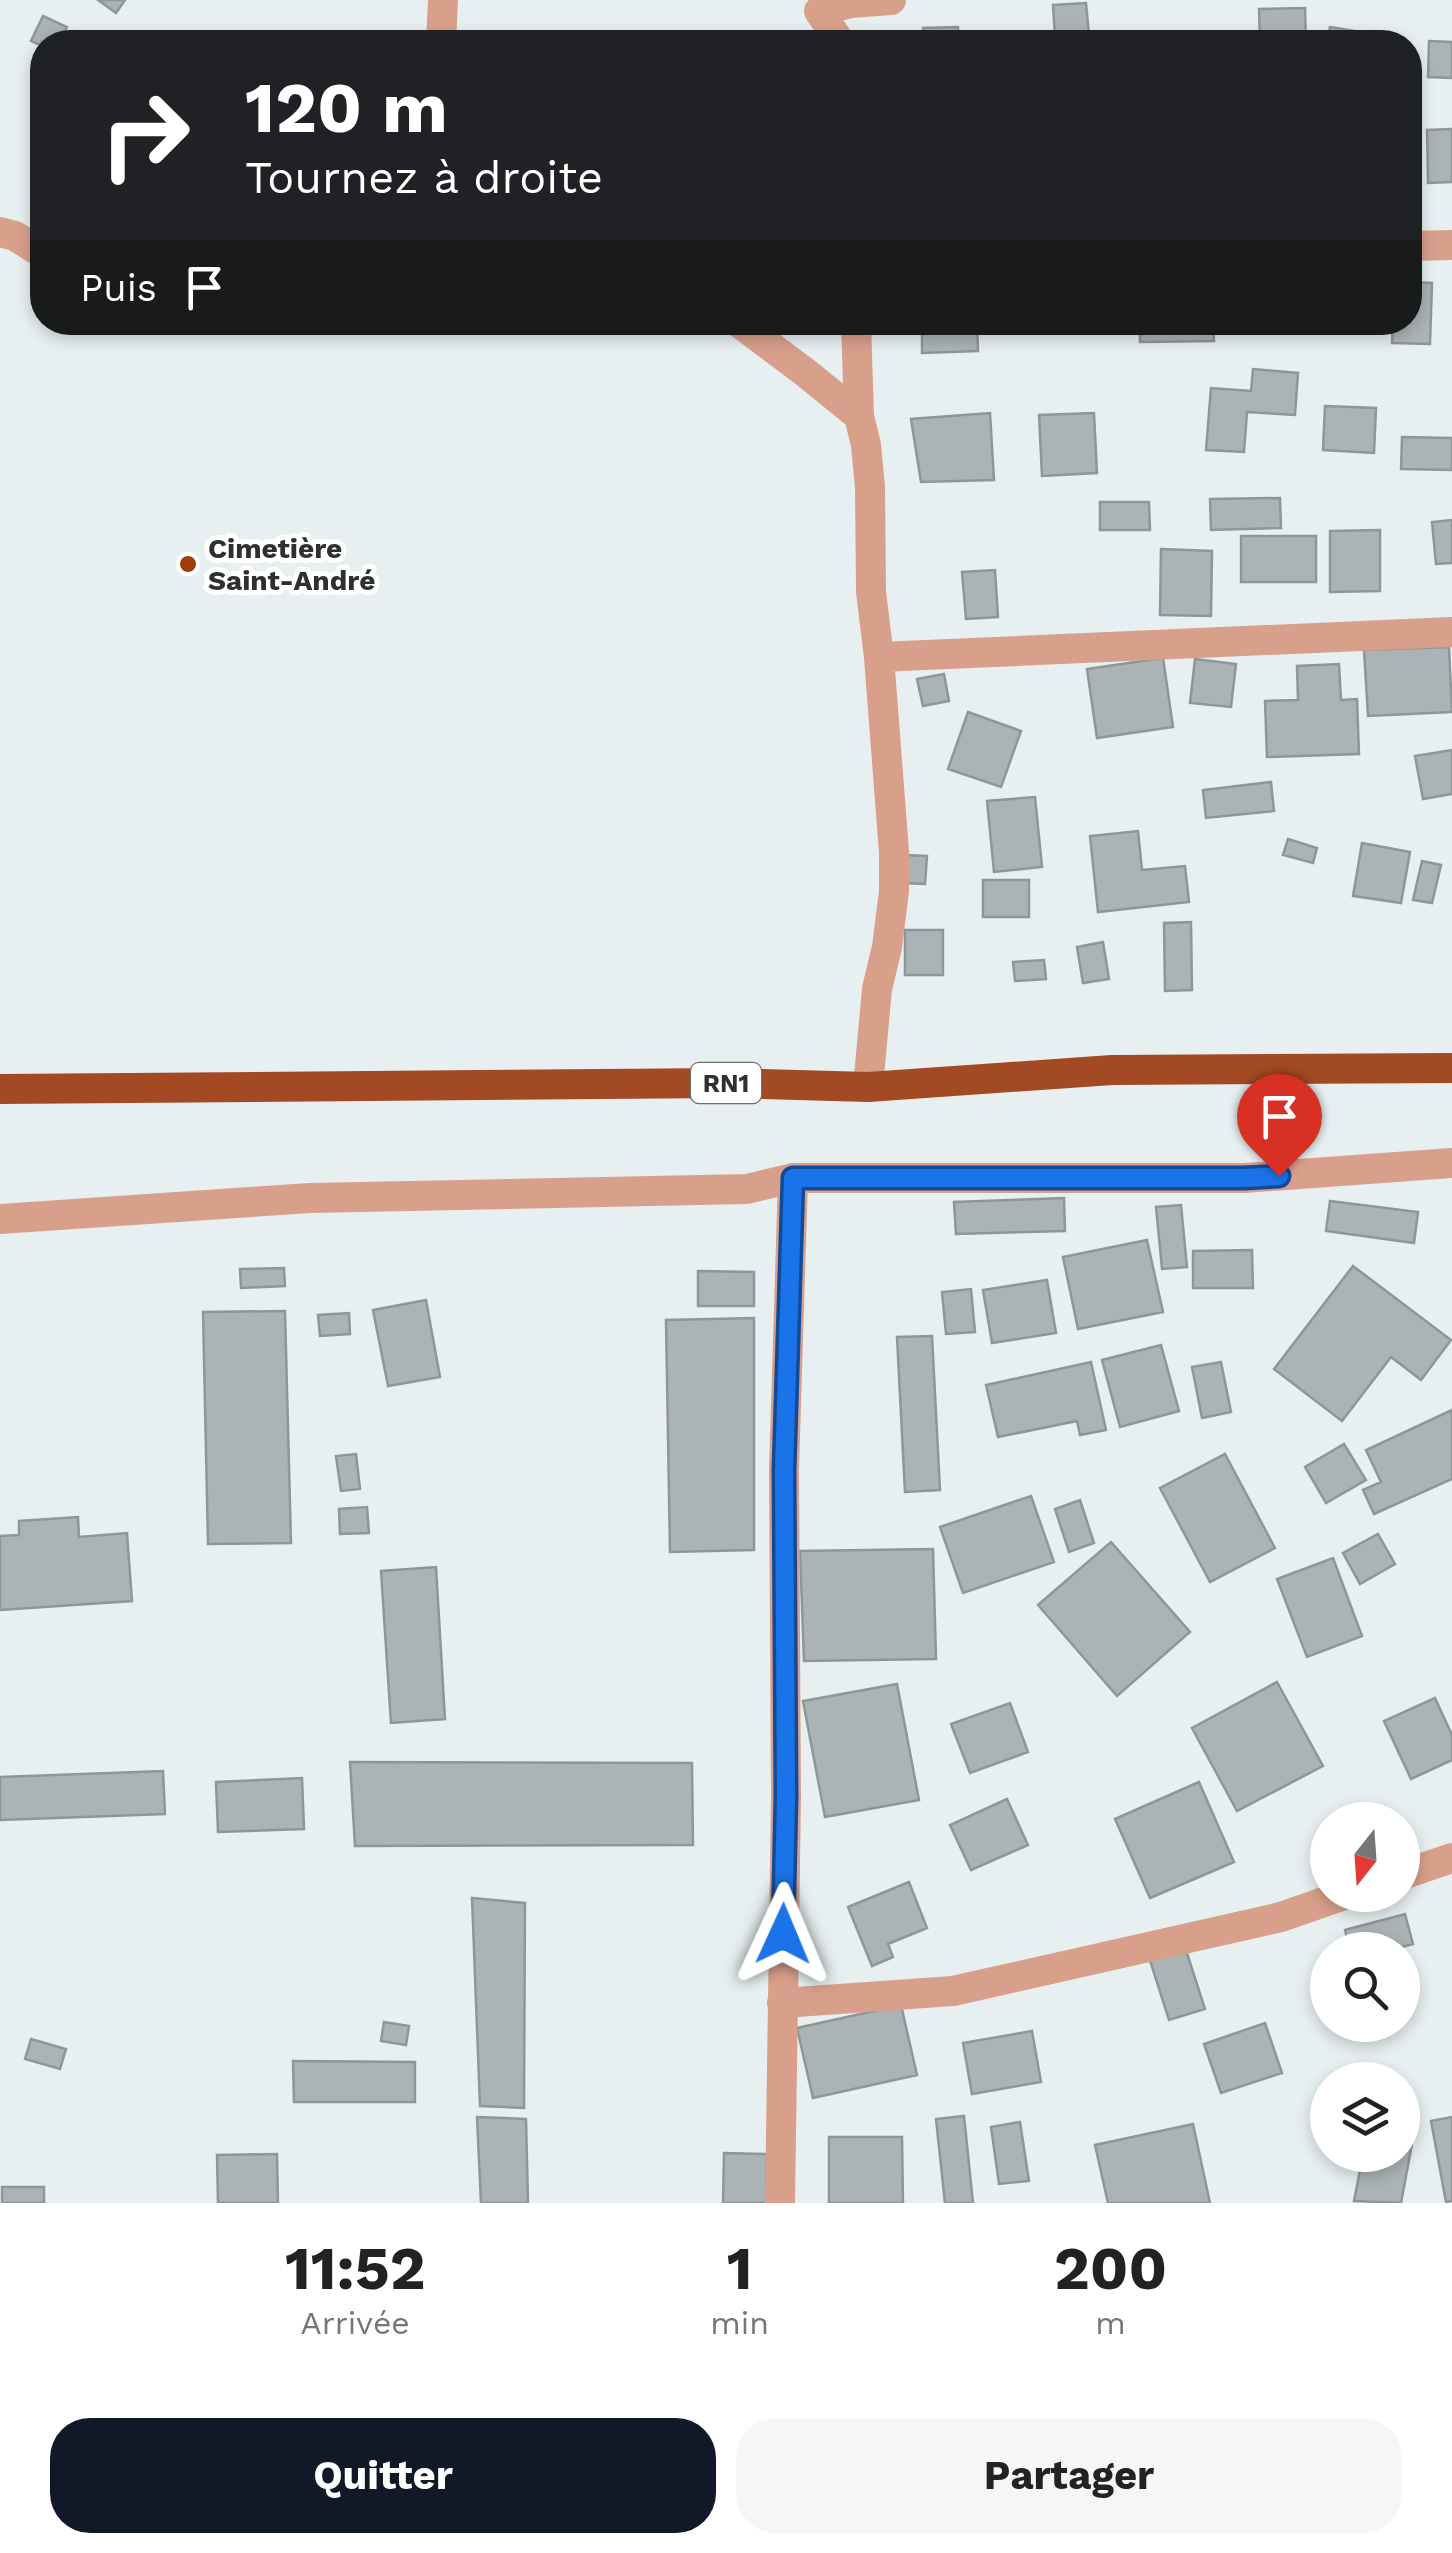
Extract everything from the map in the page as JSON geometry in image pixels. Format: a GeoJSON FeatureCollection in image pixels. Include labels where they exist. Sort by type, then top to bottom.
{"type":"FeatureCollection","features":[{"type":"Feature","properties":{"kind":"highway","name":"RN1"},"geometry":{"type":"LineString","coordinates":[[0,1089],[704,1083],[868,1087],[1112,1070],[1452,1068]]}},
{"type":"Feature","properties":{"kind":"street"},"geometry":{"type":"LineString","coordinates":[[442,30],[443,0]]}},
{"type":"Feature","properties":{"kind":"street"},"geometry":{"type":"LineString","coordinates":[[832,30],[819,12],[850,3],[891,0]]}},
{"type":"Feature","properties":{"kind":"street"},"geometry":{"type":"LineString","coordinates":[[0,232],[30,245]]}},
{"type":"Feature","properties":{"kind":"street"},"geometry":{"type":"LineString","coordinates":[[1422,246],[1452,245]]}},
{"type":"Feature","properties":{"kind":"street"},"geometry":{"type":"LineString","coordinates":[[755,335],[860,416]]}},
{"type":"Feature","properties":{"kind":"street"},"geometry":{"type":"LineString","coordinates":[[857,335],[860,416],[870,486],[871,592],[894,852],[894,891],[877,989],[868,1087]]}},
{"type":"Feature","properties":{"kind":"street"},"geometry":{"type":"LineString","coordinates":[[879,658],[1452,632]]}},
{"type":"Feature","properties":{"kind":"street"},"geometry":{"type":"LineString","coordinates":[[0,1218],[310,1198],[746,1189],[793,1178],[1244,1178],[1452,1163]]}},
{"type":"Feature","properties":{"kind":"street"},"geometry":{"type":"LineString","coordinates":[[780,2203],[786,1796],[784,1470],[793,1178]]}},
{"type":"Feature","properties":{"kind":"street"},"geometry":{"type":"LineString","coordinates":[[1420,1869],[1452,1858]]}},
{"type":"Feature","properties":{"kind":"street"},"geometry":{"type":"LineString","coordinates":[[782,2003],[953,1991],[1310,1907]]}},
{"type":"Feature","properties":{"kind":"building"},"geometry":{"type":"Polygon","coordinates":[[[98,0],[125,0],[116,13],[98,0]]]}},
{"type":"Feature","properties":{"kind":"building"},"geometry":{"type":"Polygon","coordinates":[[[1086,3],[1089,30],[1055,30],[1053,5],[1086,3]]]}},
{"type":"Feature","properties":{"kind":"building"},"geometry":{"type":"Polygon","coordinates":[[[1305,8],[1306,30],[1260,30],[1259,9],[1305,8]]]}},
{"type":"Feature","properties":{"kind":"building"},"geometry":{"type":"Polygon","coordinates":[[[43,16],[67,27],[66,30],[36,30],[43,16]]]}},
{"type":"Feature","properties":{"kind":"building"},"geometry":{"type":"Polygon","coordinates":[[[958,27],[958,30],[923,30],[958,27]]]}},
{"type":"Feature","properties":{"kind":"building"},"geometry":{"type":"Polygon","coordinates":[[[1429,41],[1452,42],[1452,78],[1428,77],[1429,41]]]}},
{"type":"Feature","properties":{"kind":"building"},"geometry":{"type":"Polygon","coordinates":[[[1452,129],[1452,182],[1428,183],[1427,130],[1452,129]]]}},
{"type":"Feature","properties":{"kind":"building"},"geometry":{"type":"Polygon","coordinates":[[[1422,283],[1432,283],[1430,344],[1392,343],[1392,335],[1422,335],[1422,283]]]}},
{"type":"Feature","properties":{"kind":"building"},"geometry":{"type":"Polygon","coordinates":[[[922,335],[977,335],[978,351],[922,353],[922,335]]]}},
{"type":"Feature","properties":{"kind":"building"},"geometry":{"type":"Polygon","coordinates":[[[1140,335],[1214,335],[1214,341],[1140,342],[1140,335]]]}},
{"type":"Feature","properties":{"kind":"building"},"geometry":{"type":"Polygon","coordinates":[[[1253,369],[1298,373],[1295,415],[1247,412],[1244,452],[1206,450],[1211,388],[1251,391],[1253,369]]]}},
{"type":"Feature","properties":{"kind":"building"},"geometry":{"type":"Polygon","coordinates":[[[1325,406],[1376,408],[1374,453],[1323,450],[1325,406]]]}},
{"type":"Feature","properties":{"kind":"building"},"geometry":{"type":"Polygon","coordinates":[[[990,413],[994,480],[921,482],[911,419],[990,413]]]}},
{"type":"Feature","properties":{"kind":"building"},"geometry":{"type":"Polygon","coordinates":[[[1094,413],[1097,473],[1042,476],[1039,415],[1094,413]]]}},
{"type":"Feature","properties":{"kind":"building"},"geometry":{"type":"Polygon","coordinates":[[[1402,437],[1452,438],[1452,470],[1401,469],[1402,437]]]}},
{"type":"Feature","properties":{"kind":"building"},"geometry":{"type":"Polygon","coordinates":[[[1280,498],[1281,528],[1211,530],[1210,499],[1280,498]]]}},
{"type":"Feature","properties":{"kind":"building"},"geometry":{"type":"Polygon","coordinates":[[[1100,502],[1149,502],[1150,530],[1100,530],[1100,502]]]}},
{"type":"Feature","properties":{"kind":"building"},"geometry":{"type":"Polygon","coordinates":[[[1452,520],[1452,563],[1436,564],[1432,522],[1452,520]]]}},
{"type":"Feature","properties":{"kind":"building"},"geometry":{"type":"Polygon","coordinates":[[[1380,530],[1380,591],[1330,592],[1330,531],[1380,530]]]}},
{"type":"Feature","properties":{"kind":"building"},"geometry":{"type":"Polygon","coordinates":[[[1241,536],[1316,536],[1316,582],[1241,582],[1241,536]]]}},
{"type":"Feature","properties":{"kind":"building"},"geometry":{"type":"Polygon","coordinates":[[[1161,549],[1212,551],[1211,616],[1160,615],[1161,549]]]}},
{"type":"Feature","properties":{"kind":"building"},"geometry":{"type":"Polygon","coordinates":[[[995,570],[998,617],[966,619],[962,572],[995,570]]]}},
{"type":"Feature","properties":{"kind":"building"},"geometry":{"type":"Polygon","coordinates":[[[1449,647],[1452,712],[1368,716],[1364,650],[1449,647]]]}},
{"type":"Feature","properties":{"kind":"building"},"geometry":{"type":"Polygon","coordinates":[[[1163,658],[1173,727],[1097,738],[1087,669],[1163,658]]]}},
{"type":"Feature","properties":{"kind":"building"},"geometry":{"type":"Polygon","coordinates":[[[1195,659],[1236,664],[1231,707],[1190,703],[1195,659]]]}},
{"type":"Feature","properties":{"kind":"building"},"geometry":{"type":"Polygon","coordinates":[[[1339,664],[1341,700],[1357,699],[1359,754],[1267,757],[1265,701],[1298,700],[1297,666],[1339,664]]]}},
{"type":"Feature","properties":{"kind":"building"},"geometry":{"type":"Polygon","coordinates":[[[944,674],[949,701],[923,706],[917,679],[944,674]]]}},
{"type":"Feature","properties":{"kind":"building"},"geometry":{"type":"Polygon","coordinates":[[[968,712],[1021,731],[1001,787],[948,769],[968,712]]]}},
{"type":"Feature","properties":{"kind":"building"},"geometry":{"type":"Polygon","coordinates":[[[1452,750],[1452,794],[1423,799],[1415,756],[1452,750]]]}},
{"type":"Feature","properties":{"kind":"building"},"geometry":{"type":"Polygon","coordinates":[[[1271,782],[1274,811],[1206,818],[1203,790],[1271,782]]]}},
{"type":"Feature","properties":{"kind":"building"},"geometry":{"type":"Polygon","coordinates":[[[1035,797],[1042,867],[994,872],[987,801],[1035,797]]]}},
{"type":"Feature","properties":{"kind":"building"},"geometry":{"type":"Polygon","coordinates":[[[1138,831],[1142,870],[1185,866],[1189,902],[1098,912],[1090,836],[1138,831]]]}},
{"type":"Feature","properties":{"kind":"building"},"geometry":{"type":"Polygon","coordinates":[[[1288,839],[1317,848],[1313,863],[1283,855],[1288,839]]]}},
{"type":"Feature","properties":{"kind":"building"},"geometry":{"type":"Polygon","coordinates":[[[1362,843],[1410,852],[1401,903],[1353,896],[1362,843]]]}},
{"type":"Feature","properties":{"kind":"building"},"geometry":{"type":"Polygon","coordinates":[[[905,855],[927,856],[925,884],[903,883],[905,855]]]}},
{"type":"Feature","properties":{"kind":"building"},"geometry":{"type":"Polygon","coordinates":[[[1422,861],[1441,865],[1432,903],[1413,900],[1422,861]]]}},
{"type":"Feature","properties":{"kind":"building"},"geometry":{"type":"Polygon","coordinates":[[[983,880],[1029,880],[1029,917],[983,917],[983,880]]]}},
{"type":"Feature","properties":{"kind":"building"},"geometry":{"type":"Polygon","coordinates":[[[1191,922],[1192,990],[1165,991],[1164,923],[1191,922]]]}},
{"type":"Feature","properties":{"kind":"building"},"geometry":{"type":"Polygon","coordinates":[[[905,930],[943,930],[943,975],[905,975],[905,930]]]}},
{"type":"Feature","properties":{"kind":"building"},"geometry":{"type":"Polygon","coordinates":[[[1103,942],[1109,979],[1083,983],[1077,947],[1103,942]]]}},
{"type":"Feature","properties":{"kind":"building"},"geometry":{"type":"Polygon","coordinates":[[[1044,960],[1046,979],[1015,981],[1013,962],[1044,960]]]}},
{"type":"Feature","properties":{"kind":"building"},"geometry":{"type":"Polygon","coordinates":[[[1064,1198],[1065,1231],[956,1234],[954,1202],[1064,1198]]]}},
{"type":"Feature","properties":{"kind":"building"},"geometry":{"type":"Polygon","coordinates":[[[1330,1201],[1418,1212],[1414,1243],[1326,1231],[1330,1201]]]}},
{"type":"Feature","properties":{"kind":"building"},"geometry":{"type":"Polygon","coordinates":[[[1181,1205],[1187,1267],[1162,1269],[1156,1207],[1181,1205]]]}},
{"type":"Feature","properties":{"kind":"building"},"geometry":{"type":"Polygon","coordinates":[[[1147,1240],[1163,1312],[1078,1329],[1063,1257],[1147,1240]]]}},
{"type":"Feature","properties":{"kind":"building"},"geometry":{"type":"Polygon","coordinates":[[[1252,1250],[1253,1288],[1193,1288],[1193,1251],[1252,1250]]]}},
{"type":"Feature","properties":{"kind":"building"},"geometry":{"type":"Polygon","coordinates":[[[1353,1266],[1451,1340],[1421,1380],[1391,1357],[1342,1421],[1274,1369],[1353,1266]]]}},
{"type":"Feature","properties":{"kind":"building"},"geometry":{"type":"Polygon","coordinates":[[[284,1268],[285,1286],[241,1288],[240,1269],[284,1268]]]}},
{"type":"Feature","properties":{"kind":"building"},"geometry":{"type":"Polygon","coordinates":[[[698,1271],[754,1272],[754,1306],[698,1306],[698,1271]]]}},
{"type":"Feature","properties":{"kind":"building"},"geometry":{"type":"Polygon","coordinates":[[[1047,1280],[1056,1333],[992,1343],[983,1290],[1047,1280]]]}},
{"type":"Feature","properties":{"kind":"building"},"geometry":{"type":"Polygon","coordinates":[[[971,1289],[975,1332],[946,1334],[942,1292],[971,1289]]]}},
{"type":"Feature","properties":{"kind":"building"},"geometry":{"type":"Polygon","coordinates":[[[426,1300],[440,1377],[388,1386],[373,1310],[426,1300]]]}},
{"type":"Feature","properties":{"kind":"building"},"geometry":{"type":"Polygon","coordinates":[[[285,1311],[291,1543],[208,1544],[203,1312],[285,1311]]]}},
{"type":"Feature","properties":{"kind":"building"},"geometry":{"type":"Polygon","coordinates":[[[349,1313],[350,1334],[320,1336],[318,1315],[349,1313]]]}},
{"type":"Feature","properties":{"kind":"building"},"geometry":{"type":"Polygon","coordinates":[[[754,1318],[754,1550],[670,1552],[666,1320],[754,1318]]]}},
{"type":"Feature","properties":{"kind":"building"},"geometry":{"type":"Polygon","coordinates":[[[932,1336],[940,1490],[905,1492],[897,1337],[932,1336]]]}},
{"type":"Feature","properties":{"kind":"building"},"geometry":{"type":"Polygon","coordinates":[[[1161,1345],[1179,1411],[1120,1427],[1102,1360],[1161,1345]]]}},
{"type":"Feature","properties":{"kind":"building"},"geometry":{"type":"Polygon","coordinates":[[[1091,1362],[1106,1430],[1080,1435],[1077,1421],[998,1437],[986,1385],[1091,1362]]]}},
{"type":"Feature","properties":{"kind":"building"},"geometry":{"type":"Polygon","coordinates":[[[1221,1362],[1231,1412],[1202,1418],[1192,1367],[1221,1362]]]}},
{"type":"Feature","properties":{"kind":"building"},"geometry":{"type":"Polygon","coordinates":[[[1452,1410],[1452,1479],[1374,1514],[1363,1490],[1381,1482],[1366,1450],[1452,1410]]]}},
{"type":"Feature","properties":{"kind":"building"},"geometry":{"type":"Polygon","coordinates":[[[1344,1444],[1366,1480],[1326,1503],[1305,1467],[1344,1444]]]}},
{"type":"Feature","properties":{"kind":"building"},"geometry":{"type":"Polygon","coordinates":[[[356,1454],[360,1489],[341,1491],[336,1456],[356,1454]]]}},
{"type":"Feature","properties":{"kind":"building"},"geometry":{"type":"Polygon","coordinates":[[[1225,1454],[1275,1548],[1210,1582],[1160,1488],[1225,1454]]]}},
{"type":"Feature","properties":{"kind":"building"},"geometry":{"type":"Polygon","coordinates":[[[1031,1496],[1054,1562],[963,1593],[940,1527],[1031,1496]]]}},
{"type":"Feature","properties":{"kind":"building"},"geometry":{"type":"Polygon","coordinates":[[[1080,1500],[1094,1543],[1069,1552],[1055,1509],[1080,1500]]]}},
{"type":"Feature","properties":{"kind":"building"},"geometry":{"type":"Polygon","coordinates":[[[367,1507],[369,1533],[340,1534],[339,1509],[367,1507]]]}},
{"type":"Feature","properties":{"kind":"building"},"geometry":{"type":"Polygon","coordinates":[[[78,1517],[79,1537],[127,1533],[132,1601],[0,1610],[0,1536],[19,1535],[19,1521],[78,1517]]]}},
{"type":"Feature","properties":{"kind":"building"},"geometry":{"type":"Polygon","coordinates":[[[1378,1534],[1395,1564],[1360,1584],[1343,1553],[1378,1534]]]}},
{"type":"Feature","properties":{"kind":"building"},"geometry":{"type":"Polygon","coordinates":[[[1111,1542],[1190,1632],[1117,1696],[1038,1605],[1111,1542]]]}},
{"type":"Feature","properties":{"kind":"building"},"geometry":{"type":"Polygon","coordinates":[[[933,1549],[936,1659],[804,1661],[800,1551],[933,1549]]]}},
{"type":"Feature","properties":{"kind":"building"},"geometry":{"type":"Polygon","coordinates":[[[1333,1558],[1362,1636],[1307,1657],[1277,1579],[1333,1558]]]}},
{"type":"Feature","properties":{"kind":"building"},"geometry":{"type":"Polygon","coordinates":[[[436,1567],[445,1719],[391,1723],[381,1571],[436,1567]]]}},
{"type":"Feature","properties":{"kind":"building"},"geometry":{"type":"Polygon","coordinates":[[[1277,1682],[1323,1766],[1237,1811],[1192,1728],[1277,1682]]]}},
{"type":"Feature","properties":{"kind":"building"},"geometry":{"type":"Polygon","coordinates":[[[897,1684],[919,1800],[825,1817],[803,1701],[897,1684]]]}},
{"type":"Feature","properties":{"kind":"building"},"geometry":{"type":"Polygon","coordinates":[[[1435,1698],[1452,1735],[1452,1760],[1411,1779],[1384,1721],[1435,1698]]]}},
{"type":"Feature","properties":{"kind":"building"},"geometry":{"type":"Polygon","coordinates":[[[1010,1703],[1028,1752],[970,1773],[951,1724],[1010,1703]]]}},
{"type":"Feature","properties":{"kind":"building"},"geometry":{"type":"Polygon","coordinates":[[[350,1762],[692,1763],[693,1845],[355,1846],[350,1762]]]}},
{"type":"Feature","properties":{"kind":"building"},"geometry":{"type":"Polygon","coordinates":[[[163,1771],[165,1814],[0,1820],[0,1777],[163,1771]]]}},
{"type":"Feature","properties":{"kind":"building"},"geometry":{"type":"Polygon","coordinates":[[[302,1778],[304,1829],[218,1832],[216,1782],[302,1778]]]}},
{"type":"Feature","properties":{"kind":"building"},"geometry":{"type":"Polygon","coordinates":[[[1199,1782],[1234,1862],[1150,1898],[1115,1819],[1199,1782]]]}},
{"type":"Feature","properties":{"kind":"building"},"geometry":{"type":"Polygon","coordinates":[[[1007,1799],[1028,1845],[971,1870],[950,1825],[1007,1799]]]}},
{"type":"Feature","properties":{"kind":"building"},"geometry":{"type":"Polygon","coordinates":[[[909,1882],[927,1928],[888,1944],[893,1957],[872,1966],[848,1907],[909,1882]]]}},
{"type":"Feature","properties":{"kind":"building"},"geometry":{"type":"Polygon","coordinates":[[[472,1898],[525,1903],[524,2108],[480,2106],[472,1898]]]}},
{"type":"Feature","properties":{"kind":"building"},"geometry":{"type":"Polygon","coordinates":[[[1405,1914],[1410,1932],[1346,1932],[1405,1914]]]}},
{"type":"Feature","properties":{"kind":"building"},"geometry":{"type":"Polygon","coordinates":[[[1184,1944],[1205,2009],[1169,2020],[1148,1954],[1184,1944]]]}},
{"type":"Feature","properties":{"kind":"building"},"geometry":{"type":"Polygon","coordinates":[[[901,2005],[917,2075],[813,2098],[797,2028],[901,2005]]]}},
{"type":"Feature","properties":{"kind":"building"},"geometry":{"type":"Polygon","coordinates":[[[384,2022],[409,2026],[406,2045],[381,2041],[384,2022]]]}},
{"type":"Feature","properties":{"kind":"building"},"geometry":{"type":"Polygon","coordinates":[[[1265,2023],[1282,2073],[1221,2093],[1204,2044],[1265,2023]]]}},
{"type":"Feature","properties":{"kind":"building"},"geometry":{"type":"Polygon","coordinates":[[[1032,2031],[1041,2082],[972,2094],[963,2043],[1032,2031]]]}},
{"type":"Feature","properties":{"kind":"building"},"geometry":{"type":"Polygon","coordinates":[[[31,2039],[66,2049],[60,2069],[25,2059],[31,2039]]]}},
{"type":"Feature","properties":{"kind":"building"},"geometry":{"type":"Polygon","coordinates":[[[293,2061],[415,2062],[415,2102],[294,2102],[293,2061]]]}},
{"type":"Feature","properties":{"kind":"building"},"geometry":{"type":"Polygon","coordinates":[[[964,2116],[973,2203],[945,2203],[936,2119],[964,2116]]]}},
{"type":"Feature","properties":{"kind":"building"},"geometry":{"type":"Polygon","coordinates":[[[477,2117],[526,2119],[528,2203],[481,2203],[477,2117]]]}},
{"type":"Feature","properties":{"kind":"building"},"geometry":{"type":"Polygon","coordinates":[[[1452,2117],[1452,2201],[1446,2202],[1431,2121],[1452,2117]]]}},
{"type":"Feature","properties":{"kind":"building"},"geometry":{"type":"Polygon","coordinates":[[[1020,2122],[1029,2181],[999,2184],[991,2127],[1020,2122]]]}},
{"type":"Feature","properties":{"kind":"building"},"geometry":{"type":"Polygon","coordinates":[[[1193,2124],[1210,2203],[1108,2203],[1095,2145],[1193,2124]]]}},
{"type":"Feature","properties":{"kind":"building"},"geometry":{"type":"Polygon","coordinates":[[[829,2137],[902,2137],[903,2203],[829,2203],[829,2137]]]}},
{"type":"Feature","properties":{"kind":"building"},"geometry":{"type":"Polygon","coordinates":[[[724,2153],[767,2154],[766,2203],[723,2203],[724,2153]]]}},
{"type":"Feature","properties":{"kind":"building"},"geometry":{"type":"Polygon","coordinates":[[[277,2154],[278,2203],[218,2203],[217,2155],[277,2154]]]}},
{"type":"Feature","properties":{"kind":"building"},"geometry":{"type":"Polygon","coordinates":[[[1360,2172],[1407,2172],[1401,2203],[1354,2201],[1360,2172]]]}},
{"type":"Feature","properties":{"kind":"building"},"geometry":{"type":"Polygon","coordinates":[[[2,2187],[44,2187],[44,2203],[2,2203],[2,2187]]]}},
{"type":"Feature","properties":{"kind":"place","name":"Cimetière Saint-André"},"geometry":{"type":"Point","coordinates":[188,564]}},
{"type":"Feature","properties":{"kind":"route"},"geometry":{"type":"LineString","coordinates":[[783,1934],[784,1470],[793,1178],[1279,1176]]}}]}
